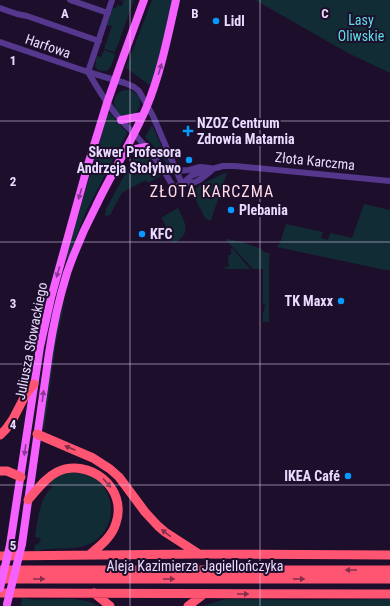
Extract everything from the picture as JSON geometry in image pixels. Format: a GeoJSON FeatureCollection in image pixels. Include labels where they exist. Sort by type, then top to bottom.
{"type":"FeatureCollection","features":[{"type":"Feature","properties":{"kind":"highway"},"geometry":{"type":"LineString","coordinates":[[0,435],[14,419],[26,394],[34,384]]}},
{"type":"Feature","properties":{"kind":"highway"},"geometry":{"type":"LineString","coordinates":[[37,434],[93,458],[106,466],[119,477],[145,512],[158,526],[198,554]]}},
{"type":"Feature","properties":{"kind":"highway"},"geometry":{"type":"LineString","coordinates":[[28,500],[50,477],[57,472],[72,468],[87,470],[102,477],[110,486],[118,504],[118,518],[108,538],[89,556]]}},
{"type":"Feature","properties":{"kind":"highway"},"geometry":{"type":"LineString","coordinates":[[0,471],[7,471],[21,477]]}},
{"type":"Feature","properties":{"kind":"highway"},"geometry":{"type":"LineString","coordinates":[[0,556],[198,554],[390,555]]}},
{"type":"Feature","properties":{"kind":"highway","name":"Aleja Kazimierza Jagiellończyka"},"geometry":{"type":"LineString","coordinates":[[0,570],[390,570]]}},
{"type":"Feature","properties":{"kind":"highway","name":"Aleja Kazimierza Jagiellończyka"},"geometry":{"type":"LineString","coordinates":[[0,579],[390,579]]}},
{"type":"Feature","properties":{"kind":"highway"},"geometry":{"type":"LineString","coordinates":[[0,593],[390,594]]}},
{"type":"Feature","properties":{"kind":"highway"},"geometry":{"type":"LineString","coordinates":[[94,593],[110,606]]}},
{"type":"Feature","properties":{"kind":"highway"},"geometry":{"type":"LineString","coordinates":[[188,606],[204,594]]}},
{"type":"Feature","properties":{"kind":"main road"},"geometry":{"type":"LineString","coordinates":[[107,103],[144,0]]}},
{"type":"Feature","properties":{"kind":"main road"},"geometry":{"type":"LineString","coordinates":[[121,120],[142,116],[147,106],[162,61],[176,0]]}},
{"type":"Feature","properties":{"kind":"main road","name":"Juliusza Słowackiego"},"geometry":{"type":"LineString","coordinates":[[0,588],[10,545],[44,327],[55,282],[107,103]]}},
{"type":"Feature","properties":{"kind":"main road","name":"Juliusza Słowackiego"},"geometry":{"type":"LineString","coordinates":[[6,605],[22,544],[53,327],[60,296],[76,248],[96,205],[142,116]]}},
{"type":"Feature","properties":{"kind":"main road"},"geometry":{"type":"LineString","coordinates":[[125,151],[146,146]]}},
{"type":"Feature","properties":{"kind":"street"},"geometry":{"type":"LineString","coordinates":[[70,0],[108,12]]}},
{"type":"Feature","properties":{"kind":"street"},"geometry":{"type":"LineString","coordinates":[[112,0],[88,72],[107,103],[146,146],[167,174],[174,188],[182,184],[194,183],[202,179],[214,168]]}},
{"type":"Feature","properties":{"kind":"street"},"geometry":{"type":"LineString","coordinates":[[0,8],[99,41]]}},
{"type":"Feature","properties":{"kind":"street","name":"Harfowa"},"geometry":{"type":"LineString","coordinates":[[0,42],[115,80]]}},
{"type":"Feature","properties":{"kind":"street"},"geometry":{"type":"LineString","coordinates":[[115,80],[134,87],[139,91],[156,122],[182,184]]}},
{"type":"Feature","properties":{"kind":"street","name":"Złota Karczma"},"geometry":{"type":"LineString","coordinates":[[177,171],[200,167],[214,168],[235,166],[390,181]]}},
{"type":"Feature","properties":{"kind":"green space"},"geometry":{"type":"Polygon","coordinates":[[[120,0],[134,0],[115,52],[104,49],[112,26],[107,25],[113,8],[116,8],[117,5],[122,6],[124,1],[120,0]]]}},
{"type":"Feature","properties":{"kind":"green space"},"geometry":{"type":"Polygon","coordinates":[[[152,0],[173,0],[151,86],[126,68],[152,0]]]}},
{"type":"Feature","properties":{"kind":"green space","name":"Lasy Oliwskie"},"geometry":{"type":"Polygon","coordinates":[[[255,0],[390,0],[390,73],[348,53],[255,0]]]}},
{"type":"Feature","properties":{"kind":"green space"},"geometry":{"type":"Polygon","coordinates":[[[104,50],[115,55],[110,68],[106,71],[101,71],[95,66],[95,62],[97,56],[101,57],[104,50]]]}},
{"type":"Feature","properties":{"kind":"green space"},"geometry":{"type":"Polygon","coordinates":[[[127,90],[136,94],[140,103],[136,112],[127,116],[118,112],[114,103],[118,94],[127,90]]]}},
{"type":"Feature","properties":{"kind":"green space"},"geometry":{"type":"Polygon","coordinates":[[[108,113],[110,113],[127,133],[86,211],[68,259],[66,258],[108,113]]]}},
{"type":"Feature","properties":{"kind":"green space"},"geometry":{"type":"Polygon","coordinates":[[[152,125],[173,172],[145,137],[152,125]]]}},
{"type":"Feature","properties":{"kind":"green space"},"geometry":{"type":"Polygon","coordinates":[[[141,154],[147,156],[161,176],[148,183],[146,180],[123,192],[110,215],[105,216],[106,209],[133,159],[141,154]]]}},
{"type":"Feature","properties":{"kind":"green space"},"geometry":{"type":"Polygon","coordinates":[[[227,172],[210,221],[205,218],[196,200],[195,192],[200,185],[227,172]]]}},
{"type":"Feature","properties":{"kind":"green space"},"geometry":{"type":"Polygon","coordinates":[[[364,204],[390,210],[390,270],[277,247],[280,243],[286,224],[323,232],[321,238],[328,240],[330,233],[352,238],[364,204]]]}},
{"type":"Feature","properties":{"kind":"green space"},"geometry":{"type":"Polygon","coordinates":[[[178,208],[186,227],[184,235],[175,243],[168,239],[165,224],[161,218],[178,208]]]}},
{"type":"Feature","properties":{"kind":"green space"},"geometry":{"type":"Polygon","coordinates":[[[226,240],[242,242],[262,249],[262,251],[270,254],[269,322],[263,322],[265,304],[263,303],[263,269],[253,269],[226,240]]]}},
{"type":"Feature","properties":{"kind":"green space"},"geometry":{"type":"Polygon","coordinates":[[[231,248],[250,269],[224,268],[229,267],[228,255],[231,255],[231,248]]]}},
{"type":"Feature","properties":{"kind":"green space"},"geometry":{"type":"Polygon","coordinates":[[[66,298],[56,341],[44,431],[43,423],[53,345],[66,298]]]}},
{"type":"Feature","properties":{"kind":"green space"},"geometry":{"type":"Polygon","coordinates":[[[68,472],[88,474],[104,484],[111,506],[109,523],[98,539],[86,545],[76,548],[34,551],[35,545],[39,543],[41,538],[35,537],[38,516],[48,491],[53,486],[49,482],[54,478],[68,472]]]}},
{"type":"Feature","properties":{"kind":"green space"},"geometry":{"type":"Polygon","coordinates":[[[22,598],[42,600],[81,600],[99,606],[22,606],[22,598]]]}},
{"type":"Feature","properties":{"kind":"green space"},"geometry":{"type":"Polygon","coordinates":[[[226,599],[390,599],[390,606],[202,606],[226,599]]]}},
{"type":"Feature","properties":{"kind":"place","name":"Lidl"},"geometry":{"type":"Point","coordinates":[216,21]}},
{"type":"Feature","properties":{"kind":"place","name":"NZOZ Centrum Zdrowia Matarnia"},"geometry":{"type":"Point","coordinates":[188,131]}},
{"type":"Feature","properties":{"kind":"place","name":"Skwer Profesora Andrzeja Stołyhwo"},"geometry":{"type":"Point","coordinates":[189,160]}},
{"type":"Feature","properties":{"kind":"place","name":"Plebania"},"geometry":{"type":"Point","coordinates":[231,210]}},
{"type":"Feature","properties":{"kind":"place","name":"KFC"},"geometry":{"type":"Point","coordinates":[142,234]}},
{"type":"Feature","properties":{"kind":"place","name":"TK Maxx"},"geometry":{"type":"Point","coordinates":[341,301]}},
{"type":"Feature","properties":{"kind":"place","name":"IKEA Café"},"geometry":{"type":"Point","coordinates":[348,476]}},
{"type":"Feature","properties":{"kind":"district","name":"ZŁOTA KARCZMA"},"geometry":{"type":"Point","coordinates":[212,191]}}]}
